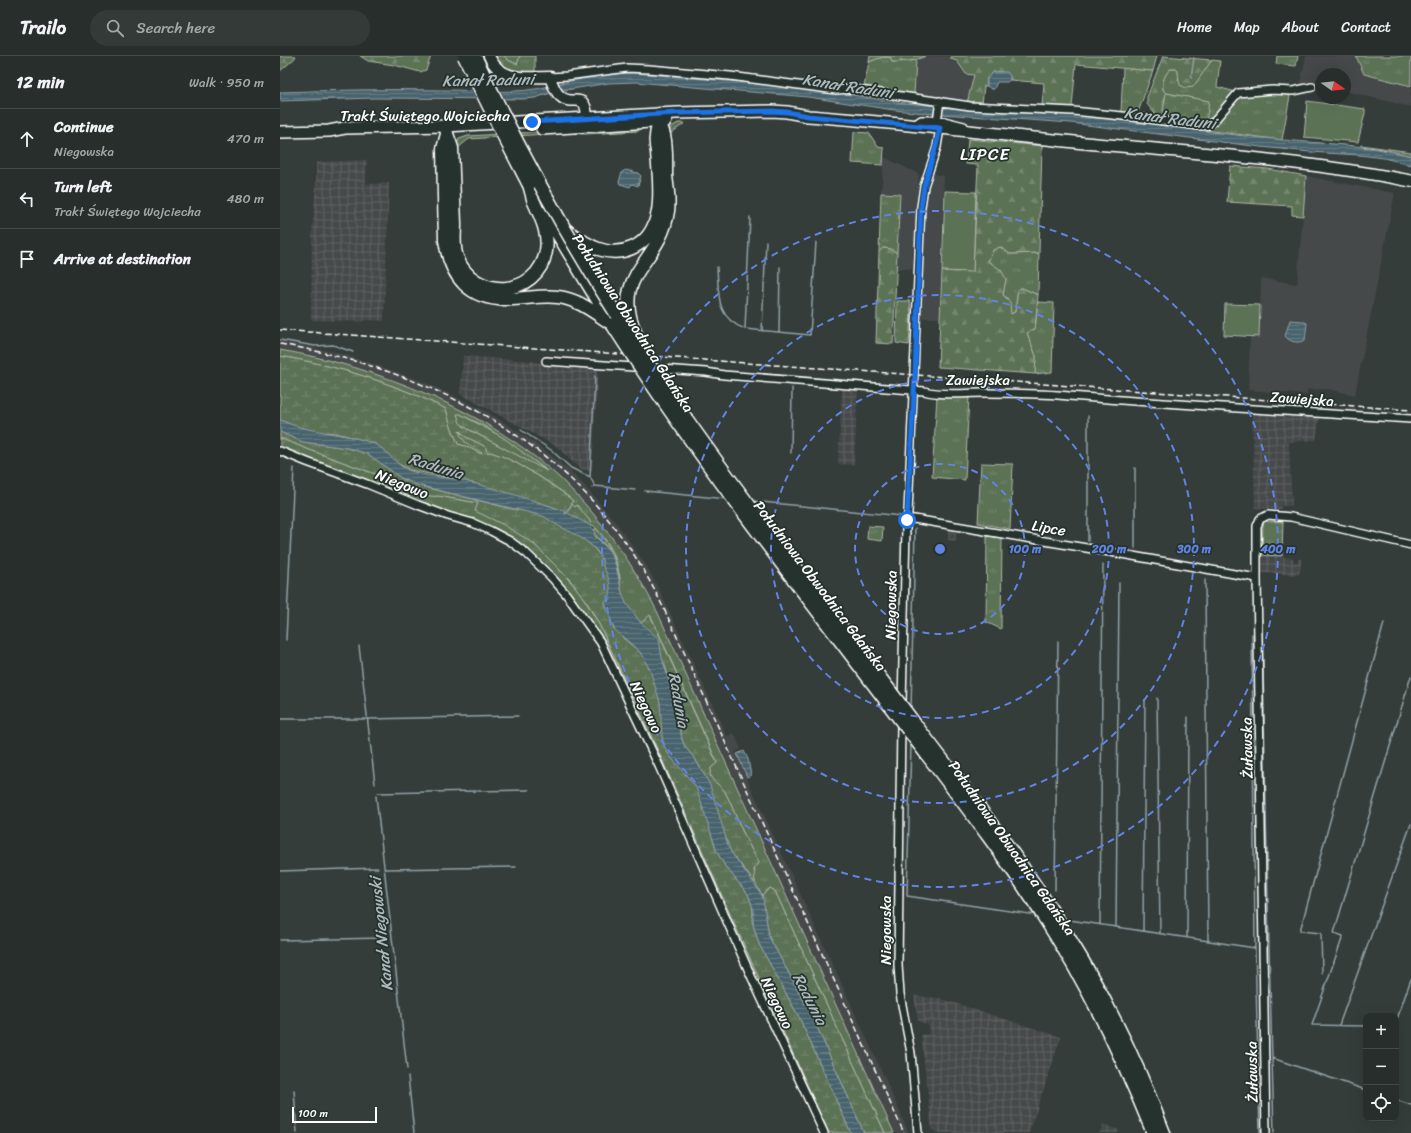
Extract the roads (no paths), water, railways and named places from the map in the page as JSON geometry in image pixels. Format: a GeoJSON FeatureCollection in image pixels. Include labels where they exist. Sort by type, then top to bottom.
{"type":"FeatureCollection","features":[{"type":"Feature","properties":{"kind":"highway","name":"Południowa Obwodnica Gdańska"},"geometry":{"type":"LineString","coordinates":[[464,56],[503,135],[576,266],[654,389],[706,462],[977,821],[1031,897],[1068,956],[1096,1007],[1126,1069],[1152,1133]]}},
{"type":"Feature","properties":{"kind":"highway","name":"Południowa Obwodnica Gdańska"},"geometry":{"type":"LineString","coordinates":[[475,56],[527,160],[566,230],[648,363],[742,494],[1007,845],[1044,897],[1067,934],[1104,1000],[1132,1055],[1164,1133]]}},
{"type":"Feature","properties":{"kind":"highway"},"geometry":{"type":"LineString","coordinates":[[566,230],[590,246],[605,252],[628,250],[643,241],[650,232],[657,217],[661,152],[664,136],[659,118]]}},
{"type":"Feature","properties":{"kind":"highway"},"geometry":{"type":"LineString","coordinates":[[447,130],[452,148],[445,240],[447,255],[452,268],[460,280],[468,288],[482,296],[495,299],[507,300],[549,296],[569,299],[579,303],[612,324]]}},
{"type":"Feature","properties":{"kind":"highway"},"geometry":{"type":"LineString","coordinates":[[648,363],[643,346],[631,322],[627,301],[633,279],[655,247],[666,222],[669,203],[661,152]]}},
{"type":"Feature","properties":{"kind":"highway"},"geometry":{"type":"LineString","coordinates":[[448,189],[455,251],[459,263],[468,275],[479,283],[489,287],[501,288],[516,286],[532,276],[541,266],[546,252],[546,230],[534,202],[530,185]]}},
{"type":"Feature","properties":{"kind":"main road","name":"Trakt Świętego Wojciecha"},"geometry":{"type":"LineString","coordinates":[[280,132],[345,128],[447,130],[772,111],[913,126],[938,121],[966,131],[1286,162],[1375,174],[1411,181]]}},
{"type":"Feature","properties":{"kind":"main road","name":"Trakt Świętego Wojciecha"},"geometry":{"type":"LineString","coordinates":[[447,130],[587,118],[659,118]]}},
{"type":"Feature","properties":{"kind":"street"},"geometry":{"type":"LineString","coordinates":[[489,56],[491,61],[499,70],[510,76],[518,77],[551,79],[627,68],[677,71],[836,90],[853,89],[939,103],[1086,112],[1142,118],[1193,126],[1204,126],[1213,122],[1238,93],[1272,90],[1293,91],[1312,87]]}},
{"type":"Feature","properties":{"kind":"street"},"geometry":{"type":"LineString","coordinates":[[551,79],[558,94],[562,98],[585,104],[587,109],[587,118]]}},
{"type":"Feature","properties":{"kind":"street"},"geometry":{"type":"LineString","coordinates":[[938,121],[939,103]]}},
{"type":"Feature","properties":{"kind":"street","name":"Niegowska"},"geometry":{"type":"LineString","coordinates":[[918,1133],[911,1053],[900,994],[898,965],[901,740],[905,558],[921,202],[924,186],[936,146],[938,121]]}},
{"type":"Feature","properties":{"kind":"street","name":"Zawiejska"},"geometry":{"type":"LineString","coordinates":[[546,361],[706,372],[724,375],[938,393],[1000,393],[1069,396],[1411,420]]}},
{"type":"Feature","properties":{"kind":"street","name":"Niegowo"},"geometry":{"type":"LineString","coordinates":[[280,451],[418,505],[473,523],[491,531],[510,541],[526,553],[563,591],[601,642],[659,766],[751,976],[824,1133]]}},
{"type":"Feature","properties":{"kind":"street","name":"Żuławska"},"geometry":{"type":"LineString","coordinates":[[1266,1133],[1257,526],[1260,519],[1268,515],[1302,518],[1411,546]]}},
{"type":"Feature","properties":{"kind":"street","name":"Lipce"},"geometry":{"type":"LineString","coordinates":[[907,520],[914,519],[1257,578]]}},
{"type":"Feature","properties":{"kind":"water"},"geometry":{"type":"Polygon","coordinates":[[[993,72],[1007,72],[1010,76],[1010,80],[1007,82],[997,82],[994,89],[991,89],[987,86],[987,78],[993,72]]]}},
{"type":"Feature","properties":{"kind":"water"},"geometry":{"type":"Polygon","coordinates":[[[635,73],[807,88],[895,102],[936,106],[935,114],[894,110],[808,97],[636,82],[609,83],[559,91],[555,84],[609,74],[635,73]]]}},
{"type":"Feature","properties":{"kind":"water"},"geometry":{"type":"Polygon","coordinates":[[[550,86],[554,92],[535,98],[523,99],[374,98],[280,101],[280,92],[342,90],[511,91],[537,89],[550,86]]]}},
{"type":"Feature","properties":{"kind":"water"},"geometry":{"type":"Polygon","coordinates":[[[942,107],[1096,117],[1282,140],[1356,146],[1411,156],[1411,165],[1384,158],[1261,147],[1071,123],[941,114],[942,107]]]}},
{"type":"Feature","properties":{"kind":"water"},"geometry":{"type":"Polygon","coordinates":[[[626,170],[638,173],[641,176],[638,186],[632,184],[630,187],[620,184],[619,182],[622,172],[626,170]]]}},
{"type":"Feature","properties":{"kind":"water"},"geometry":{"type":"Polygon","coordinates":[[[1290,320],[1307,323],[1305,340],[1294,342],[1285,336],[1290,320]]]}},
{"type":"Feature","properties":{"kind":"water"},"geometry":{"type":"Polygon","coordinates":[[[280,420],[302,428],[361,439],[382,448],[399,464],[408,470],[422,474],[465,481],[518,496],[564,511],[591,526],[594,530],[595,536],[612,555],[626,603],[641,623],[659,639],[662,658],[677,708],[682,740],[710,785],[731,852],[763,898],[769,937],[812,1016],[864,1133],[851,1133],[800,1019],[759,944],[753,924],[753,908],[748,894],[725,866],[717,852],[696,787],[670,756],[664,746],[660,702],[650,670],[640,652],[614,629],[605,603],[605,601],[608,601],[610,598],[609,581],[598,553],[585,541],[545,517],[417,485],[401,478],[368,454],[348,448],[303,442],[280,432],[280,420]]]}},
{"type":"Feature","properties":{"kind":"water"},"geometry":{"type":"Polygon","coordinates":[[[744,751],[748,759],[751,775],[747,777],[737,754],[744,751]]]}},
{"type":"Feature","properties":{"kind":"waterway"},"geometry":{"type":"LineString","coordinates":[[1191,78],[1194,58]]}},
{"type":"Feature","properties":{"kind":"waterway"},"geometry":{"type":"LineString","coordinates":[[745,329],[750,217]]}},
{"type":"Feature","properties":{"kind":"waterway"},"geometry":{"type":"LineString","coordinates":[[762,331],[766,241]]}},
{"type":"Feature","properties":{"kind":"waterway"},"geometry":{"type":"LineString","coordinates":[[717,267],[720,304],[723,312],[735,324],[745,329],[810,335],[816,242]]}},
{"type":"Feature","properties":{"kind":"waterway"},"geometry":{"type":"LineString","coordinates":[[779,331],[780,267]]}},
{"type":"Feature","properties":{"kind":"waterway"},"geometry":{"type":"LineString","coordinates":[[280,340],[315,346],[333,345],[353,352]]}},
{"type":"Feature","properties":{"kind":"waterway"},"geometry":{"type":"LineString","coordinates":[[592,488],[595,486],[590,477],[595,376]]}},
{"type":"Feature","properties":{"kind":"waterway"},"geometry":{"type":"LineString","coordinates":[[791,453],[792,388]]}},
{"type":"Feature","properties":{"kind":"waterway"},"geometry":{"type":"LineString","coordinates":[[1088,416],[1088,541]]}},
{"type":"Feature","properties":{"kind":"waterway"},"geometry":{"type":"LineString","coordinates":[[521,430],[551,450],[571,468],[590,477]]}},
{"type":"Feature","properties":{"kind":"waterway"},"geometry":{"type":"LineString","coordinates":[[286,640],[294,468]]}},
{"type":"Feature","properties":{"kind":"waterway"},"geometry":{"type":"LineString","coordinates":[[1135,468],[1135,548]]}},
{"type":"Feature","properties":{"kind":"waterway"},"geometry":{"type":"LineString","coordinates":[[595,486],[635,490]]}},
{"type":"Feature","properties":{"kind":"waterway"},"geometry":{"type":"LineString","coordinates":[[645,491],[727,499]]}},
{"type":"Feature","properties":{"kind":"waterway"},"geometry":{"type":"LineString","coordinates":[[752,501],[902,516]]}},
{"type":"Feature","properties":{"kind":"waterway"},"geometry":{"type":"LineString","coordinates":[[565,514],[572,504]]}},
{"type":"Feature","properties":{"kind":"waterway"},"geometry":{"type":"LineString","coordinates":[[911,710],[915,528]]}},
{"type":"Feature","properties":{"kind":"waterway"},"geometry":{"type":"LineString","coordinates":[[1100,925],[1103,565]]}},
{"type":"Feature","properties":{"kind":"waterway"},"geometry":{"type":"LineString","coordinates":[[1205,580],[1208,940]]}},
{"type":"Feature","properties":{"kind":"waterway"},"geometry":{"type":"LineString","coordinates":[[1116,927],[1119,583]]}},
{"type":"Feature","properties":{"kind":"waterway"},"geometry":{"type":"LineString","coordinates":[[1262,619],[1274,1133]]}},
{"type":"Feature","properties":{"kind":"waterway"},"geometry":{"type":"LineString","coordinates":[[1322,973],[1321,933],[1300,931],[1384,623]]}},
{"type":"Feature","properties":{"kind":"waterway"},"geometry":{"type":"LineString","coordinates":[[1252,634],[1255,948],[1260,1133]]}},
{"type":"Feature","properties":{"kind":"waterway"},"geometry":{"type":"LineString","coordinates":[[1055,890],[1058,641]]}},
{"type":"Feature","properties":{"kind":"waterway","name":"Kanał Niegowski"},"geometry":{"type":"LineString","coordinates":[[359,646],[375,784]]}},
{"type":"Feature","properties":{"kind":"waterway"},"geometry":{"type":"LineString","coordinates":[[1363,1026],[1312,1025],[1343,936],[1334,933],[1411,676]]}},
{"type":"Feature","properties":{"kind":"waterway"},"geometry":{"type":"LineString","coordinates":[[1157,698],[1160,933]]}},
{"type":"Feature","properties":{"kind":"waterway"},"geometry":{"type":"LineString","coordinates":[[1143,931],[1145,700]]}},
{"type":"Feature","properties":{"kind":"waterway"},"geometry":{"type":"LineString","coordinates":[[280,719],[518,716]]}},
{"type":"Feature","properties":{"kind":"waterway"},"geometry":{"type":"LineString","coordinates":[[1187,937],[1188,717]]}},
{"type":"Feature","properties":{"kind":"waterway"},"geometry":{"type":"LineString","coordinates":[[911,743],[907,896],[1036,915]]}},
{"type":"Feature","properties":{"kind":"waterway"},"geometry":{"type":"LineString","coordinates":[[378,793],[529,790]]}},
{"type":"Feature","properties":{"kind":"waterway","name":"Kanał Niegowski"},"geometry":{"type":"LineString","coordinates":[[376,796],[407,1069]]}},
{"type":"Feature","properties":{"kind":"waterway"},"geometry":{"type":"LineString","coordinates":[[1339,1025],[1411,824]]}},
{"type":"Feature","properties":{"kind":"waterway"},"geometry":{"type":"LineString","coordinates":[[385,869],[516,867]]}},
{"type":"Feature","properties":{"kind":"waterway"},"geometry":{"type":"LineString","coordinates":[[280,871],[378,868]]}},
{"type":"Feature","properties":{"kind":"waterway"},"geometry":{"type":"LineString","coordinates":[[1063,919],[1255,948]]}},
{"type":"Feature","properties":{"kind":"waterway"},"geometry":{"type":"LineString","coordinates":[[280,940],[385,938]]}},
{"type":"Feature","properties":{"kind":"waterway"},"geometry":{"type":"LineString","coordinates":[[1399,1013],[1411,979]]}},
{"type":"Feature","properties":{"kind":"waterway"},"geometry":{"type":"LineString","coordinates":[[1272,1058],[1363,1089]]}},
{"type":"Feature","properties":{"kind":"waterway","name":"Kanał Niegowski"},"geometry":{"type":"LineString","coordinates":[[408,1076],[414,1133]]}},
{"type":"Feature","properties":{"kind":"waterway"},"geometry":{"type":"LineString","coordinates":[[294,1090],[297,1133]]}},
{"type":"Feature","properties":{"kind":"waterway"},"geometry":{"type":"LineString","coordinates":[[1399,1101],[1411,1105]]}},
{"type":"Feature","properties":{"kind":"railway"},"geometry":{"type":"LineString","coordinates":[[280,330],[1411,410]]}},
{"type":"Feature","properties":{"kind":"railway"},"geometry":{"type":"LineString","coordinates":[[280,344],[328,354],[375,367],[420,384],[465,404],[507,429],[546,457],[582,490],[623,538],[639,562],[666,613],[904,1133]]}},
{"type":"Feature","properties":{"kind":"district","name":"LIPCE"},"geometry":{"type":"Point","coordinates":[985,154]}},
{"type":"Feature","properties":{"kind":"water label","name":"Kanał Raduni"},"geometry":{"type":"Point","coordinates":[488,80]}},
{"type":"Feature","properties":{"kind":"water label","name":"Kanał Raduni"},"geometry":{"type":"Point","coordinates":[848,86]}},
{"type":"Feature","properties":{"kind":"water label","name":"Kanał Raduni"},"geometry":{"type":"Point","coordinates":[1170,118]}},
{"type":"Feature","properties":{"kind":"water label","name":"Radunia"},"geometry":{"type":"Point","coordinates":[436,466]}},
{"type":"Feature","properties":{"kind":"water label","name":"Radunia"},"geometry":{"type":"Point","coordinates":[679,700]}},
{"type":"Feature","properties":{"kind":"water label","name":"Radunia"},"geometry":{"type":"Point","coordinates":[810,999]}}]}
